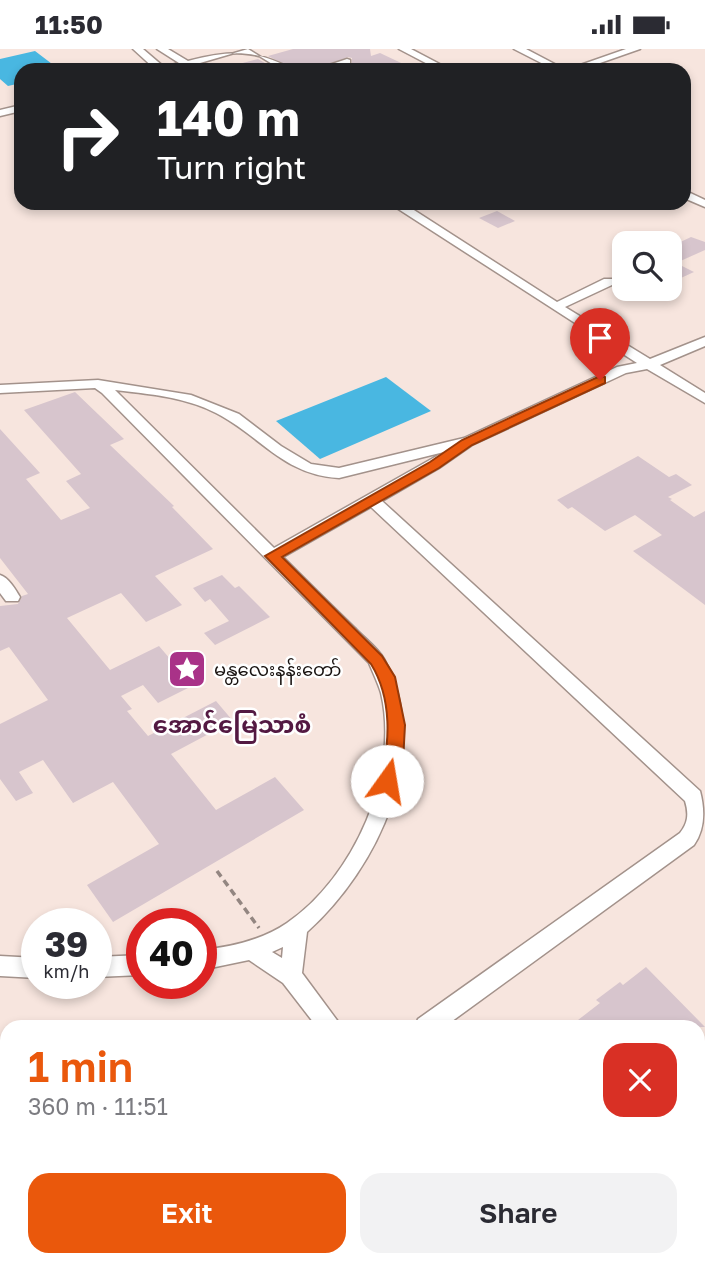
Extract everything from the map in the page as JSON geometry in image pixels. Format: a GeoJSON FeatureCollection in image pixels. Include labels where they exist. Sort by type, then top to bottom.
{"type":"FeatureCollection","features":[{"type":"Feature","properties":{"kind":"street"},"geometry":{"type":"LineString","coordinates":[[138,49],[155,63]]}},
{"type":"Feature","properties":{"kind":"street"},"geometry":{"type":"LineString","coordinates":[[162,49],[179,63]]}},
{"type":"Feature","properties":{"kind":"street"},"geometry":{"type":"LineString","coordinates":[[197,63],[244,49]]}},
{"type":"Feature","properties":{"kind":"street"},"geometry":{"type":"LineString","coordinates":[[253,49],[277,63]]}},
{"type":"Feature","properties":{"kind":"street"},"geometry":{"type":"LineString","coordinates":[[408,49],[433,63]]}},
{"type":"Feature","properties":{"kind":"street"},"geometry":{"type":"LineString","coordinates":[[519,49],[548,63]]}},
{"type":"Feature","properties":{"kind":"street"},"geometry":{"type":"LineString","coordinates":[[592,63],[635,49]]}},
{"type":"Feature","properties":{"kind":"street"},"geometry":{"type":"LineString","coordinates":[[406,210],[705,399]]}},
{"type":"Feature","properties":{"kind":"street"},"geometry":{"type":"LineString","coordinates":[[556,307],[608,282]]}},
{"type":"Feature","properties":{"kind":"street"},"geometry":{"type":"LineString","coordinates":[[272,556],[461,449],[467,442],[622,370],[651,364],[705,341]]}},
{"type":"Feature","properties":{"kind":"street"},"geometry":{"type":"LineString","coordinates":[[0,389],[98,383],[216,407],[298,463],[324,473],[339,473],[457,442],[467,442]]}},
{"type":"Feature","properties":{"kind":"street"},"geometry":{"type":"LineString","coordinates":[[98,383],[376,660],[387,677],[396,725],[394,761],[374,822],[347,876],[297,927],[262,946],[217,956]]}},
{"type":"Feature","properties":{"kind":"street"},"geometry":{"type":"LineString","coordinates":[[372,501],[693,797],[699,819],[687,839],[436,1020]]}},
{"type":"Feature","properties":{"kind":"street"},"geometry":{"type":"LineString","coordinates":[[0,581],[12,597]]}},
{"type":"Feature","properties":{"kind":"street"},"geometry":{"type":"LineString","coordinates":[[291,976],[297,927]]}},
{"type":"Feature","properties":{"kind":"street"},"geometry":{"type":"LineString","coordinates":[[262,946],[291,976],[326,1020]]}},
{"type":"Feature","properties":{"kind":"street"},"geometry":{"type":"LineString","coordinates":[[0,966],[21,967]]}},
{"type":"Feature","properties":{"kind":"path"},"geometry":{"type":"LineString","coordinates":[[217,871],[262,946]]}},
{"type":"Feature","properties":{"kind":"water"},"geometry":{"type":"Polygon","coordinates":[[[35,51],[51,63],[14,63],[14,85],[8,86],[0,79],[0,59],[35,51]]]}},
{"type":"Feature","properties":{"kind":"water"},"geometry":{"type":"Polygon","coordinates":[[[386,377],[431,411],[320,459],[276,421],[386,377]]]}},
{"type":"Feature","properties":{"kind":"building"},"geometry":{"type":"Polygon","coordinates":[[[293,49],[370,49],[371,56],[380,53],[401,63],[352,63],[352,58],[348,57],[331,63],[282,63],[268,56],[293,49]]]}},
{"type":"Feature","properties":{"kind":"building"},"geometry":{"type":"Polygon","coordinates":[[[258,59],[265,63],[243,63],[258,59]]]}},
{"type":"Feature","properties":{"kind":"building"},"geometry":{"type":"Polygon","coordinates":[[[497,211],[515,221],[498,228],[479,218],[497,211]]]}},
{"type":"Feature","properties":{"kind":"building"},"geometry":{"type":"Polygon","coordinates":[[[691,237],[705,242],[705,250],[682,260],[682,241],[691,237]]]}},
{"type":"Feature","properties":{"kind":"building"},"geometry":{"type":"Polygon","coordinates":[[[682,266],[694,272],[682,278],[682,266]]]}},
{"type":"Feature","properties":{"kind":"building"},"geometry":{"type":"Polygon","coordinates":[[[75,392],[124,439],[110,445],[174,506],[172,507],[213,549],[155,576],[182,605],[146,622],[121,593],[67,618],[110,670],[159,646],[190,687],[158,703],[143,685],[121,696],[132,709],[127,711],[148,736],[216,701],[233,721],[171,754],[216,810],[275,777],[304,810],[137,908],[126,908],[126,914],[113,922],[112,908],[103,908],[87,885],[159,844],[113,782],[73,803],[43,760],[19,772],[33,793],[16,801],[0,779],[0,724],[48,700],[9,647],[0,651],[0,606],[18,604],[22,596],[28,594],[0,558],[0,429],[40,473],[26,479],[61,520],[90,508],[66,481],[81,474],[24,410],[75,392]]]}},
{"type":"Feature","properties":{"kind":"building"},"geometry":{"type":"Polygon","coordinates":[[[638,456],[669,477],[676,474],[692,485],[668,497],[672,499],[670,500],[694,517],[705,511],[705,605],[633,551],[662,535],[635,515],[605,531],[572,507],[568,509],[557,500],[638,456]]]}},
{"type":"Feature","properties":{"kind":"building"},"geometry":{"type":"Polygon","coordinates":[[[222,575],[235,588],[239,586],[270,617],[215,645],[204,633],[229,621],[210,599],[205,602],[193,588],[222,575]]]}},
{"type":"Feature","properties":{"kind":"building"},"geometry":{"type":"Polygon","coordinates":[[[646,967],[698,1020],[578,1020],[600,1003],[596,1000],[620,982],[623,985],[646,967]]]}},
{"type":"Feature","properties":{"kind":"place","name":"မန္တလေးနန်းတော်"},"geometry":{"type":"Point","coordinates":[187,669]}},
{"type":"Feature","properties":{"kind":"district","name":"အောင်မြေသာစံ"},"geometry":{"type":"Point","coordinates":[232,723]}},
{"type":"Feature","properties":{"kind":"route"},"geometry":{"type":"LineString","coordinates":[[387,781],[394,761],[396,725],[387,677],[376,660],[272,556],[434,465],[461,449],[467,442],[600,380]]}}]}
